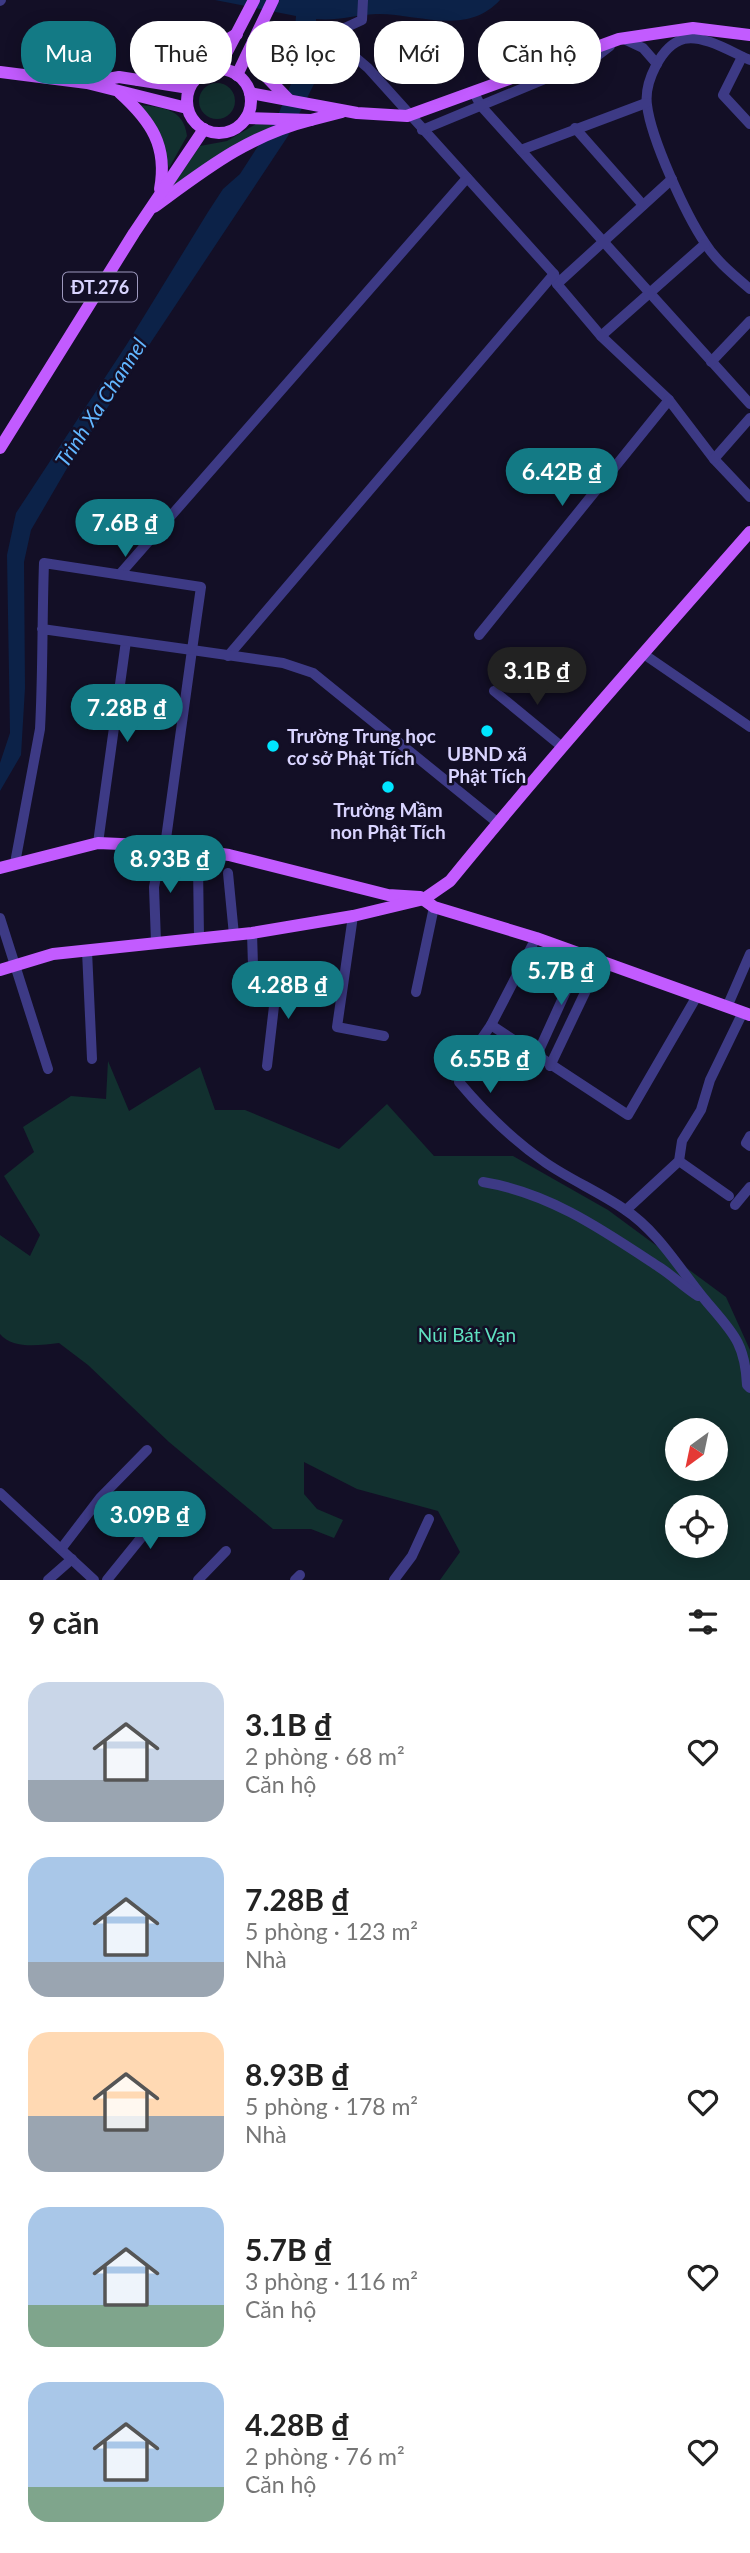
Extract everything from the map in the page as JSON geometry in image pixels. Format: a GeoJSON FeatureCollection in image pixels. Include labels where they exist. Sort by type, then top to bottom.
{"type":"FeatureCollection","features":[{"type":"Feature","properties":{"kind":"main road"},"geometry":{"type":"LineString","coordinates":[[232,43],[254,0]]}},
{"type":"Feature","properties":{"kind":"main road"},"geometry":{"type":"LineString","coordinates":[[262,21],[273,0]]}},
{"type":"Feature","properties":{"kind":"main road"},"geometry":{"type":"LineString","coordinates":[[250,93],[345,111],[407,116],[474,93],[577,51],[619,38],[693,28],[750,35]]}},
{"type":"Feature","properties":{"kind":"main road"},"geometry":{"type":"LineString","coordinates":[[232,37],[237,34]]}},
{"type":"Feature","properties":{"kind":"main road"},"geometry":{"type":"LineString","coordinates":[[237,75],[246,55]]}},
{"type":"Feature","properties":{"kind":"main road"},"geometry":{"type":"LineString","coordinates":[[0,72],[21,75]]}},
{"type":"Feature","properties":{"kind":"main road"},"geometry":{"type":"LineString","coordinates":[[193,84],[187,108],[193,120],[204,129],[227,132],[246,118],[250,105],[250,93],[237,75],[232,73]]}},
{"type":"Feature","properties":{"kind":"main road"},"geometry":{"type":"LineString","coordinates":[[90,84],[187,108]]}},
{"type":"Feature","properties":{"kind":"main road"},"geometry":{"type":"LineString","coordinates":[[164,84],[190,88]]}},
{"type":"Feature","properties":{"kind":"main road"},"geometry":{"type":"LineString","coordinates":[[274,84],[289,99]]}},
{"type":"Feature","properties":{"kind":"main road"},"geometry":{"type":"LineString","coordinates":[[120,93],[145,117],[158,139],[164,170],[159,194]]}},
{"type":"Feature","properties":{"kind":"main road"},"geometry":{"type":"LineString","coordinates":[[148,211],[236,149],[264,134],[345,111]]}},
{"type":"Feature","properties":{"kind":"main road"},"geometry":{"type":"LineString","coordinates":[[246,118],[311,120]]}},
{"type":"Feature","properties":{"kind":"main road","name":"ĐT.276"},"geometry":{"type":"LineString","coordinates":[[0,448],[148,211],[204,129]]}},
{"type":"Feature","properties":{"kind":"main road"},"geometry":{"type":"LineString","coordinates":[[0,970],[53,954],[252,933],[429,903],[561,746],[645,655],[750,532]]}},
{"type":"Feature","properties":{"kind":"main road"},"geometry":{"type":"LineString","coordinates":[[0,868],[98,843],[163,846],[229,855],[429,903],[746,1013]]}},
{"type":"Feature","properties":{"kind":"street"},"geometry":{"type":"LineString","coordinates":[[363,0],[363,18],[358,24],[338,29],[338,41],[368,68],[407,116],[467,178],[556,279],[601,336],[669,400],[714,459],[750,497]]}},
{"type":"Feature","properties":{"kind":"street"},"geometry":{"type":"LineString","coordinates":[[422,130],[593,59],[619,38],[633,41],[657,64]]}},
{"type":"Feature","properties":{"kind":"street"},"geometry":{"type":"LineString","coordinates":[[750,124],[723,95],[746,59],[707,42],[686,38],[669,47],[657,64],[646,103],[672,179],[705,244],[750,289]]}},
{"type":"Feature","properties":{"kind":"street"},"geometry":{"type":"LineString","coordinates":[[474,93],[481,107],[750,404]]}},
{"type":"Feature","properties":{"kind":"street"},"geometry":{"type":"LineString","coordinates":[[521,150],[646,103]]}},
{"type":"Feature","properties":{"kind":"street"},"geometry":{"type":"LineString","coordinates":[[575,128],[643,205]]}},
{"type":"Feature","properties":{"kind":"street"},"geometry":{"type":"LineString","coordinates":[[121,574],[467,178]]}},
{"type":"Feature","properties":{"kind":"street"},"geometry":{"type":"LineString","coordinates":[[228,656],[556,279],[606,243],[672,179]]}},
{"type":"Feature","properties":{"kind":"street"},"geometry":{"type":"LineString","coordinates":[[601,336],[705,244]]}},
{"type":"Feature","properties":{"kind":"street"},"geometry":{"type":"LineString","coordinates":[[711,362],[750,321]]}},
{"type":"Feature","properties":{"kind":"street"},"geometry":{"type":"LineString","coordinates":[[480,635],[669,400]]}},
{"type":"Feature","properties":{"kind":"street"},"geometry":{"type":"LineString","coordinates":[[714,459],[750,418]]}},
{"type":"Feature","properties":{"kind":"street"},"geometry":{"type":"LineString","coordinates":[[15,863],[40,729],[44,563],[201,587],[163,846],[154,887],[156,942]]}},
{"type":"Feature","properties":{"kind":"street"},"geometry":{"type":"LineString","coordinates":[[42,629],[296,666],[322,679],[498,823]]}},
{"type":"Feature","properties":{"kind":"street"},"geometry":{"type":"LineString","coordinates":[[98,843],[126,641]]}},
{"type":"Feature","properties":{"kind":"street"},"geometry":{"type":"LineString","coordinates":[[645,655],[750,727]]}},
{"type":"Feature","properties":{"kind":"street"},"geometry":{"type":"LineString","coordinates":[[494,691],[561,746]]}},
{"type":"Feature","properties":{"kind":"street"},"geometry":{"type":"LineString","coordinates":[[198,864],[199,939]]}},
{"type":"Feature","properties":{"kind":"street"},"geometry":{"type":"LineString","coordinates":[[228,873],[234,935]]}},
{"type":"Feature","properties":{"kind":"street"},"geometry":{"type":"LineString","coordinates":[[416,992],[429,903]]}},
{"type":"Feature","properties":{"kind":"street"},"geometry":{"type":"LineString","coordinates":[[353,916],[337,1027],[384,1036]]}},
{"type":"Feature","properties":{"kind":"street"},"geometry":{"type":"LineString","coordinates":[[0,918],[48,1069]]}},
{"type":"Feature","properties":{"kind":"street"},"geometry":{"type":"LineString","coordinates":[[252,933],[253,966],[278,972],[313,975]]}},
{"type":"Feature","properties":{"kind":"street"},"geometry":{"type":"LineString","coordinates":[[536,938],[491,1025],[460,1070],[459,1082],[486,1114],[520,1144],[546,1163],[626,1210],[668,1250],[705,1300],[739,1339],[746,1365],[747,1385],[750,1388]]}},
{"type":"Feature","properties":{"kind":"street"},"geometry":{"type":"LineString","coordinates":[[87,951],[92,1059]]}},
{"type":"Feature","properties":{"kind":"street"},"geometry":{"type":"LineString","coordinates":[[727,1007],[750,954]]}},
{"type":"Feature","properties":{"kind":"street"},"geometry":{"type":"LineString","coordinates":[[536,1057],[582,956]]}},
{"type":"Feature","properties":{"kind":"street"},"geometry":{"type":"LineString","coordinates":[[550,1066],[600,961]]}},
{"type":"Feature","properties":{"kind":"street"},"geometry":{"type":"LineString","coordinates":[[267,1066],[278,972]]}},
{"type":"Feature","properties":{"kind":"street"},"geometry":{"type":"LineString","coordinates":[[491,1025],[628,1115],[697,996]]}},
{"type":"Feature","properties":{"kind":"street"},"geometry":{"type":"LineString","coordinates":[[626,1210],[679,1161],[682,1141],[701,1110],[710,1080],[746,1013]]}},
{"type":"Feature","properties":{"kind":"street"},"geometry":{"type":"LineString","coordinates":[[750,1136],[746,1143],[750,1146]]}},
{"type":"Feature","properties":{"kind":"street"},"geometry":{"type":"LineString","coordinates":[[679,1161],[729,1196]]}},
{"type":"Feature","properties":{"kind":"street"},"geometry":{"type":"LineString","coordinates":[[483,1182],[528,1191],[554,1202],[660,1267],[705,1300]]}},
{"type":"Feature","properties":{"kind":"street"},"geometry":{"type":"LineString","coordinates":[[735,1205],[750,1186]]}},
{"type":"Feature","properties":{"kind":"street"},"geometry":{"type":"LineString","coordinates":[[61,1549],[100,1498],[147,1450]]}},
{"type":"Feature","properties":{"kind":"street"},"geometry":{"type":"LineString","coordinates":[[0,1493],[94,1580]]}},
{"type":"Feature","properties":{"kind":"street"},"geometry":{"type":"LineString","coordinates":[[107,1580],[170,1502]]}},
{"type":"Feature","properties":{"kind":"street"},"geometry":{"type":"LineString","coordinates":[[394,1580],[412,1556],[429,1519]]}},
{"type":"Feature","properties":{"kind":"street"},"geometry":{"type":"LineString","coordinates":[[198,1580],[226,1551]]}},
{"type":"Feature","properties":{"kind":"street"},"geometry":{"type":"LineString","coordinates":[[48,1580],[72,1559]]}},
{"type":"Feature","properties":{"kind":"green space"},"geometry":{"type":"Polygon","coordinates":[[[210,85],[224,85],[233,94],[233,108],[224,117],[210,117],[201,108],[201,94],[210,85]]]}},
{"type":"Feature","properties":{"kind":"green space"},"geometry":{"type":"Polygon","coordinates":[[[139,105],[171,111],[182,120],[187,136],[169,168],[159,133],[139,105]]]}},
{"type":"Feature","properties":{"kind":"green space"},"geometry":{"type":"Polygon","coordinates":[[[256,124],[278,125],[231,147],[170,189],[200,146],[227,141],[256,124]]]}},
{"type":"Feature","properties":{"kind":"green space","name":"Núi Bát Vạn"},"geometry":{"type":"Polygon","coordinates":[[[108,1061],[129,1111],[200,1067],[215,1110],[245,1110],[339,1149],[387,1104],[434,1156],[513,1156],[608,1210],[726,1297],[750,1350],[750,1580],[440,1580],[460,1552],[438,1511],[357,1489],[304,1462],[304,1494],[317,1509],[343,1520],[334,1538],[311,1529],[273,1529],[169,1442],[88,1365],[59,1343],[28,1345],[6,1339],[0,1334],[0,1235],[30,1256],[40,1235],[4,1176],[34,1152],[23,1127],[71,1096],[106,1099],[108,1061]]]}},
{"type":"Feature","properties":{"kind":"water","name":"Trinh Xa Channel"},"geometry":{"type":"Polygon","coordinates":[[[215,0],[500,0],[487,11],[472,18],[457,20],[376,14],[296,21],[296,16],[215,0]]]}},
{"type":"Feature","properties":{"kind":"water","name":"Trinh Xa Channel"},"geometry":{"type":"Polygon","coordinates":[[[291,84],[314,84],[288,136],[66,470],[31,530],[24,562],[25,688],[21,755],[0,791],[0,763],[10,733],[7,555],[16,513],[127,344],[223,189],[240,174],[278,115],[291,84]]]}},
{"type":"Feature","properties":{"kind":"place","name":"UBND xã Phật Tích"},"geometry":{"type":"Point","coordinates":[487,731]}},
{"type":"Feature","properties":{"kind":"place","name":"Trường Trung học cơ sở Phật Tích"},"geometry":{"type":"Point","coordinates":[273,746]}},
{"type":"Feature","properties":{"kind":"place","name":"Trường Mầm non Phật Tích"},"geometry":{"type":"Point","coordinates":[388,787]}}]}
